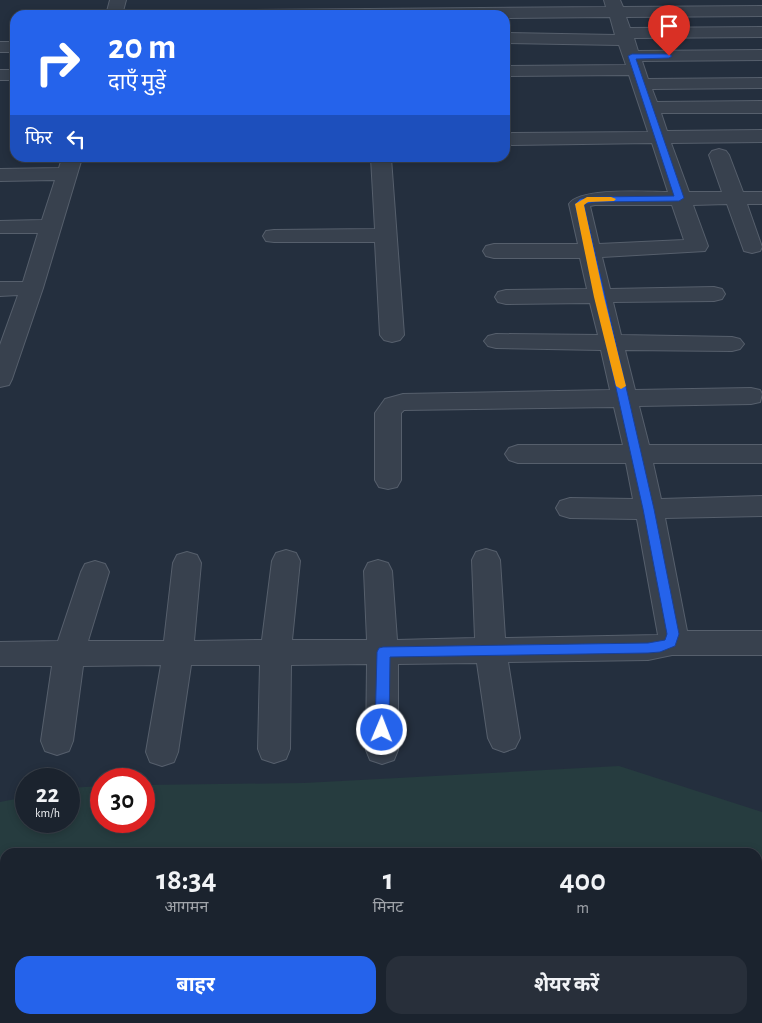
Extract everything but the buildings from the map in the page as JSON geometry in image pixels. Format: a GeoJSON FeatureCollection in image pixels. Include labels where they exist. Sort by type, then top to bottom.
{"type":"FeatureCollection","features":[{"type":"Feature","properties":{"kind":"street"},"geometry":{"type":"LineString","coordinates":[[281,10],[302,0]]}},
{"type":"Feature","properties":{"kind":"street"},"geometry":{"type":"LineString","coordinates":[[510,10],[615,6],[762,11]]}},
{"type":"Feature","properties":{"kind":"street"},"geometry":{"type":"LineString","coordinates":[[494,251],[590,251],[697,246],[679,198],[615,6]]}},
{"type":"Feature","properties":{"kind":"street"},"geometry":{"type":"LineString","coordinates":[[510,70],[632,57],[762,32]]}},
{"type":"Feature","properties":{"kind":"street"},"geometry":{"type":"LineString","coordinates":[[510,39],[632,57],[762,83]]}},
{"type":"Feature","properties":{"kind":"street"},"geometry":{"type":"LineString","coordinates":[[632,57],[762,55]]}},
{"type":"Feature","properties":{"kind":"street"},"geometry":{"type":"LineString","coordinates":[[649,108],[762,107]]}},
{"type":"Feature","properties":{"kind":"street"},"geometry":{"type":"LineString","coordinates":[[512,139],[762,136]]}},
{"type":"Feature","properties":{"kind":"street"},"geometry":{"type":"LineString","coordinates":[[719,155],[752,246]]}},
{"type":"Feature","properties":{"kind":"street"},"geometry":{"type":"LineString","coordinates":[[381,162],[392,335]]}},
{"type":"Feature","properties":{"kind":"street"},"geometry":{"type":"LineString","coordinates":[[0,175],[70,166],[32,288],[2,365]]}},
{"type":"Feature","properties":{"kind":"street"},"geometry":{"type":"LineString","coordinates":[[671,643],[673,634],[637,454],[599,297],[580,202],[595,199],[762,198]]}},
{"type":"Feature","properties":{"kind":"street"},"geometry":{"type":"LineString","coordinates":[[0,227],[51,226]]}},
{"type":"Feature","properties":{"kind":"street"},"geometry":{"type":"LineString","coordinates":[[274,236],[385,235]]}},
{"type":"Feature","properties":{"kind":"street"},"geometry":{"type":"LineString","coordinates":[[0,289],[32,288]]}},
{"type":"Feature","properties":{"kind":"street"},"geometry":{"type":"LineString","coordinates":[[506,297],[714,294]]}},
{"type":"Feature","properties":{"kind":"street"},"geometry":{"type":"LineString","coordinates":[[496,341],[732,344]]}},
{"type":"Feature","properties":{"kind":"street"},"geometry":{"type":"LineString","coordinates":[[388,480],[388,413],[394,404],[403,402],[751,396]]}},
{"type":"Feature","properties":{"kind":"street"},"geometry":{"type":"LineString","coordinates":[[518,454],[762,454]]}},
{"type":"Feature","properties":{"kind":"street"},"geometry":{"type":"LineString","coordinates":[[570,508],[648,509],[762,506]]}},
{"type":"Feature","properties":{"kind":"street"},"geometry":{"type":"LineString","coordinates":[[486,560],[491,650],[504,738]]}},
{"type":"Feature","properties":{"kind":"street"},"geometry":{"type":"LineString","coordinates":[[274,749],[276,652],[286,561]]}},
{"type":"Feature","properties":{"kind":"street"},"geometry":{"type":"LineString","coordinates":[[162,752],[178,653],[187,563]]}},
{"type":"Feature","properties":{"kind":"street"},"geometry":{"type":"LineString","coordinates":[[378,571],[383,652],[382,750]]}},
{"type":"Feature","properties":{"kind":"street"},"geometry":{"type":"LineString","coordinates":[[57,740],[69,653],[95,572]]}},
{"type":"Feature","properties":{"kind":"street"},"geometry":{"type":"LineString","coordinates":[[0,654],[383,652],[648,648],[660,647],[671,643],[762,643]]}},
{"type":"Feature","properties":{"kind":"green space"},"geometry":{"type":"Polygon","coordinates":[[[619,766],[762,812],[762,848],[0,848],[0,802],[15,799],[15,833],[80,833],[80,787],[90,787],[90,833],[155,833],[155,785],[304,783],[619,766]]]}},
{"type":"Feature","properties":{"kind":"slow traffic"},"geometry":{"type":"LineString","coordinates":[[611,199],[583,200],[579,204],[621,386]]}},
{"type":"Feature","properties":{"kind":"route"},"geometry":{"type":"LineString","coordinates":[[382,730],[383,652],[648,648],[660,647],[671,643],[673,634],[625,399],[599,297],[579,204],[583,200],[595,199],[679,198],[632,56],[669,56]]}}]}
